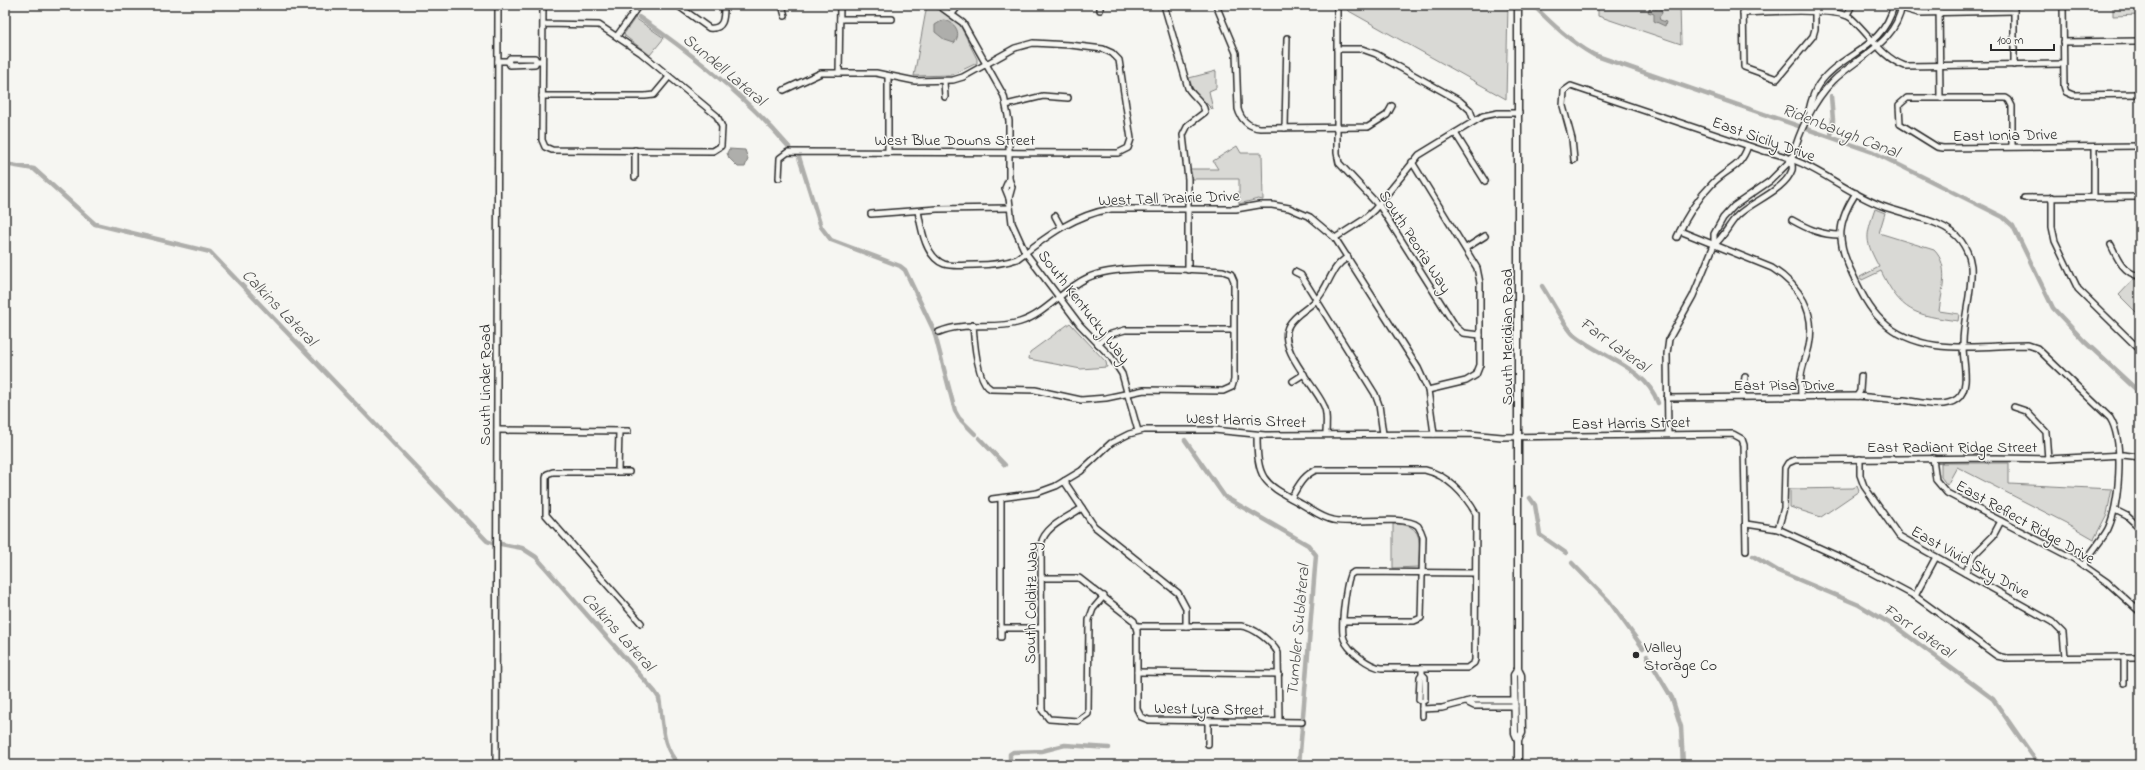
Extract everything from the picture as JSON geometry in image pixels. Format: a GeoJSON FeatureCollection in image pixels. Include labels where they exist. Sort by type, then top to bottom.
{"type":"FeatureCollection","features":[{"type":"Feature","properties":{"kind":"main road","name":"South Meridian Road"},"geometry":{"type":"LineString","coordinates":[[1518,5],[1518,670],[1521,675],[1522,703],[1522,733],[1519,738],[1518,765]]}},
{"type":"Feature","properties":{"kind":"main road","name":"South Meridian Road"},"geometry":{"type":"LineString","coordinates":[[1518,670],[1514,675],[1515,734],[1519,738]]}},
{"type":"Feature","properties":{"kind":"street","name":"South Linder Road"},"geometry":{"type":"LineString","coordinates":[[496,765],[498,5]]}},
{"type":"Feature","properties":{"kind":"street"},"geometry":{"type":"LineString","coordinates":[[543,5],[542,140],[545,147],[552,150],[713,151],[719,148],[722,143],[722,127],[717,116],[669,76],[605,28],[594,24],[543,24]]}},
{"type":"Feature","properties":{"kind":"street"},"geometry":{"type":"LineString","coordinates":[[616,36],[639,5]]}},
{"type":"Feature","properties":{"kind":"street"},"geometry":{"type":"LineString","coordinates":[[677,5],[709,28],[717,28],[724,20],[724,5]]}},
{"type":"Feature","properties":{"kind":"street"},"geometry":{"type":"LineString","coordinates":[[782,5],[785,16]]}},
{"type":"Feature","properties":{"kind":"street"},"geometry":{"type":"LineString","coordinates":[[839,73],[840,5]]}},
{"type":"Feature","properties":{"kind":"street","name":"South Kentucky Way"},"geometry":{"type":"LineString","coordinates":[[938,5],[952,14],[966,27],[1002,92],[1009,121],[1009,179],[1012,187],[1009,198],[1012,223],[1025,252],[1117,366],[1129,392],[1138,431]]}},
{"type":"Feature","properties":{"kind":"street"},"geometry":{"type":"LineString","coordinates":[[952,14],[959,5]]}},
{"type":"Feature","properties":{"kind":"street"},"geometry":{"type":"LineString","coordinates":[[1164,5],[1188,88],[1191,94],[1203,104],[1205,112],[1188,125],[1182,135],[1188,179],[1188,270]]}},
{"type":"Feature","properties":{"kind":"street"},"geometry":{"type":"LineString","coordinates":[[1216,5],[1236,53],[1238,109],[1245,122],[1256,128],[1359,129],[1372,125],[1387,115],[1392,106]]}},
{"type":"Feature","properties":{"kind":"street"},"geometry":{"type":"LineString","coordinates":[[1743,5],[1744,67],[1777,79],[1813,36],[1815,29],[1815,12]]}},
{"type":"Feature","properties":{"kind":"street"},"geometry":{"type":"LineString","coordinates":[[1847,15],[1852,5]]}},
{"type":"Feature","properties":{"kind":"street"},"geometry":{"type":"LineString","coordinates":[[1939,5],[1940,98],[2002,97],[2009,100],[2012,106],[2012,147]]}},
{"type":"Feature","properties":{"kind":"street"},"geometry":{"type":"LineString","coordinates":[[2014,5],[2014,64]]}},
{"type":"Feature","properties":{"kind":"street"},"geometry":{"type":"LineString","coordinates":[[2063,5],[2063,64],[2064,86],[2066,92],[2073,95],[2140,94]]}},
{"type":"Feature","properties":{"kind":"street"},"geometry":{"type":"LineString","coordinates":[[1806,122],[1813,96],[1819,85],[1831,71],[1868,46],[1886,24],[1894,6],[1919,13],[2014,11]]}},
{"type":"Feature","properties":{"kind":"street","name":"South Peoria Way"},"geometry":{"type":"LineString","coordinates":[[1337,7],[1337,153],[1340,163],[1378,204],[1456,327],[1463,333],[1480,335]]}},
{"type":"Feature","properties":{"kind":"street"},"geometry":{"type":"LineString","coordinates":[[1714,245],[1720,240],[1725,231],[1739,214],[1781,184],[1788,177],[1792,169],[1792,160],[1811,109],[1833,81],[1878,47],[1894,28],[1902,7]]}},
{"type":"Feature","properties":{"kind":"street"},"geometry":{"type":"LineString","coordinates":[[1743,13],[1831,12],[1847,15],[1888,58],[1906,66],[2063,64]]}},
{"type":"Feature","properties":{"kind":"street"},"geometry":{"type":"LineString","coordinates":[[840,19],[892,19]]}},
{"type":"Feature","properties":{"kind":"street"},"geometry":{"type":"LineString","coordinates":[[1285,128],[1287,38]]}},
{"type":"Feature","properties":{"kind":"street"},"geometry":{"type":"LineString","coordinates":[[2063,42],[2140,41]]}},
{"type":"Feature","properties":{"kind":"street","name":"West Blue Downs Street"},"geometry":{"type":"LineString","coordinates":[[779,178],[779,161],[782,154],[788,152],[1118,153],[1128,148],[1131,139],[1121,65],[1112,53],[1070,44],[1033,43],[1015,48],[987,64]]}},
{"type":"Feature","properties":{"kind":"street"},"geometry":{"type":"LineString","coordinates":[[1337,48],[1362,49],[1376,54],[1460,101],[1470,110],[1474,121]]}},
{"type":"Feature","properties":{"kind":"street"},"geometry":{"type":"LineString","coordinates":[[498,61],[508,61],[510,58],[534,58],[536,61],[542,61]]}},
{"type":"Feature","properties":{"kind":"street"},"geometry":{"type":"LineString","coordinates":[[784,90],[818,73],[876,73],[908,80],[944,81],[962,77],[987,64]]}},
{"type":"Feature","properties":{"kind":"street"},"geometry":{"type":"LineString","coordinates":[[542,96],[654,95],[662,88],[669,76]]}},
{"type":"Feature","properties":{"kind":"street"},"geometry":{"type":"LineString","coordinates":[[888,76],[888,152]]}},
{"type":"Feature","properties":{"kind":"street"},"geometry":{"type":"LineString","coordinates":[[944,81],[945,97]]}},
{"type":"Feature","properties":{"kind":"street","name":"East Sicily Drive"},"geometry":{"type":"LineString","coordinates":[[1574,160],[1572,139],[1563,106],[1563,95],[1567,88],[1576,87],[1792,160],[1817,170],[1880,206],[1945,228],[1957,236],[1964,245]]}},
{"type":"Feature","properties":{"kind":"street"},"geometry":{"type":"LineString","coordinates":[[1006,106],[1043,96],[1068,98]]}},
{"type":"Feature","properties":{"kind":"street","name":"East Ionia Drive"},"geometry":{"type":"LineString","coordinates":[[1940,98],[1907,98],[1901,102],[1899,108],[1900,124],[1937,147],[2140,146]]}},
{"type":"Feature","properties":{"kind":"street"},"geometry":{"type":"LineString","coordinates":[[1336,238],[1363,220],[1412,162],[1474,121],[1490,114],[1519,113]]}},
{"type":"Feature","properties":{"kind":"street"},"geometry":{"type":"LineString","coordinates":[[1455,133],[1485,181]]}},
{"type":"Feature","properties":{"kind":"street"},"geometry":{"type":"LineString","coordinates":[[1677,237],[1695,203],[1712,184],[1741,161],[1748,146]]}},
{"type":"Feature","properties":{"kind":"street"},"geometry":{"type":"LineString","coordinates":[[2094,146],[2094,197]]}},
{"type":"Feature","properties":{"kind":"street"},"geometry":{"type":"LineString","coordinates":[[635,150],[635,178]]}},
{"type":"Feature","properties":{"kind":"street"},"geometry":{"type":"LineString","coordinates":[[1668,434],[1667,398],[1669,339],[1693,296],[1714,245],[1714,234],[1723,218],[1734,206],[1770,181],[1792,160]]}},
{"type":"Feature","properties":{"kind":"street"},"geometry":{"type":"LineString","coordinates":[[1412,162],[1466,248],[1477,268],[1480,283],[1480,365],[1476,375],[1466,381],[1428,390]]}},
{"type":"Feature","properties":{"kind":"street"},"geometry":{"type":"LineString","coordinates":[[1856,193],[1843,215],[1840,235],[1841,245],[1848,265],[1864,296],[1882,322],[1894,331],[1923,343],[1940,346],[2028,345],[2041,350],[2106,413],[2114,424],[2118,456],[2119,488],[2115,510],[2101,541],[2084,565]]}},
{"type":"Feature","properties":{"kind":"street"},"geometry":{"type":"LineString","coordinates":[[2052,197],[2052,227],[2055,241],[2078,289],[2140,350]]}},
{"type":"Feature","properties":{"kind":"street"},"geometry":{"type":"LineString","coordinates":[[2024,198],[2140,197]]}},
{"type":"Feature","properties":{"kind":"street","name":"West Tall Prairie Drive"},"geometry":{"type":"LineString","coordinates":[[918,210],[923,234],[931,251],[938,261],[950,265],[996,264],[1017,258],[1061,227],[1091,213],[1111,209],[1236,209],[1258,205],[1280,206],[1310,217],[1336,238],[1418,368],[1428,390],[1434,434]]}},
{"type":"Feature","properties":{"kind":"street"},"geometry":{"type":"LineString","coordinates":[[870,214],[918,210],[1010,208]]}},
{"type":"Feature","properties":{"kind":"street"},"geometry":{"type":"LineString","coordinates":[[1054,216],[1061,227]]}},
{"type":"Feature","properties":{"kind":"street"},"geometry":{"type":"LineString","coordinates":[[1792,220],[1810,230],[1824,235],[1840,235]]}},
{"type":"Feature","properties":{"kind":"street"},"geometry":{"type":"LineString","coordinates":[[1680,231],[1772,268],[1783,276],[1801,294],[1809,316],[1811,334],[1801,376],[1801,397]]}},
{"type":"Feature","properties":{"kind":"street"},"geometry":{"type":"LineString","coordinates":[[1466,248],[1485,236]]}},
{"type":"Feature","properties":{"kind":"street","name":"East Pisa Drive"},"geometry":{"type":"LineString","coordinates":[[1667,398],[1742,396],[1857,396],[1949,404],[1958,399],[1965,386],[1962,346],[1971,274],[1969,256],[1964,245]]}},
{"type":"Feature","properties":{"kind":"street"},"geometry":{"type":"LineString","coordinates":[[2111,245],[2122,264],[2132,274],[2140,276]]}},
{"type":"Feature","properties":{"kind":"street"},"geometry":{"type":"LineString","coordinates":[[1326,434],[1324,406],[1288,347],[1286,332],[1293,319],[1316,300],[1327,288],[1336,266],[1348,257]]}},
{"type":"Feature","properties":{"kind":"street"},"geometry":{"type":"LineString","coordinates":[[939,332],[952,327],[1020,322],[1035,315],[1084,279],[1109,270],[1223,271],[1231,274],[1234,281],[1234,380],[1232,387],[1223,391],[1144,390],[1106,398],[1081,400],[1035,390],[993,389],[986,387],[982,381],[975,348],[973,326]]}},
{"type":"Feature","properties":{"kind":"street"},"geometry":{"type":"LineString","coordinates":[[1295,272],[1301,275],[1375,394],[1379,405],[1383,434]]}},
{"type":"Feature","properties":{"kind":"street"},"geometry":{"type":"LineString","coordinates":[[1098,344],[1108,335],[1125,330],[1233,330]]}},
{"type":"Feature","properties":{"kind":"street"},"geometry":{"type":"LineString","coordinates":[[1293,381],[1304,374]]}},
{"type":"Feature","properties":{"kind":"street"},"geometry":{"type":"LineString","coordinates":[[1857,396],[1860,391],[1861,376]]}},
{"type":"Feature","properties":{"kind":"street"},"geometry":{"type":"LineString","coordinates":[[1742,396],[1744,377]]}},
{"type":"Feature","properties":{"kind":"street"},"geometry":{"type":"LineString","coordinates":[[2014,407],[2026,411],[2046,432],[2048,459]]}},
{"type":"Feature","properties":{"kind":"street"},"geometry":{"type":"LineString","coordinates":[[497,430],[628,431]]}},
{"type":"Feature","properties":{"kind":"street","name":"West Harris Street"},"geometry":{"type":"LineString","coordinates":[[992,499],[1037,493],[1064,481],[1080,471],[1111,443],[1138,431],[1214,430],[1257,435],[1434,434],[1518,437]]}},
{"type":"Feature","properties":{"kind":"street"},"geometry":{"type":"LineString","coordinates":[[618,472],[619,431]]}},
{"type":"Feature","properties":{"kind":"street","name":"East Harris Street"},"geometry":{"type":"LineString","coordinates":[[1518,437],[1733,434],[1742,439],[1744,445],[1746,524]]}},
{"type":"Feature","properties":{"kind":"street"},"geometry":{"type":"LineString","coordinates":[[1257,435],[1257,460],[1262,475],[1272,487],[1334,521],[1405,521],[1418,527],[1423,537],[1421,618],[1414,621],[1344,621]]}},
{"type":"Feature","properties":{"kind":"street","name":"East Radiant Ridge Street"},"geometry":{"type":"LineString","coordinates":[[1778,529],[1784,508],[1784,475],[1788,463],[1795,460],[2140,457]]}},
{"type":"Feature","properties":{"kind":"street","name":"East Reflect Ridge Drive"},"geometry":{"type":"LineString","coordinates":[[1933,458],[1936,480],[1947,493],[2084,565],[2107,582],[2140,612]]}},
{"type":"Feature","properties":{"kind":"street","name":"East Vivid Sky Drive"},"geometry":{"type":"LineString","coordinates":[[1860,459],[1862,483],[1886,520],[1899,536],[2032,610],[2059,628],[2064,640],[2065,658]]}},
{"type":"Feature","properties":{"kind":"street"},"geometry":{"type":"LineString","coordinates":[[1291,498],[1304,477],[1308,473],[1316,470],[1424,470],[1436,473],[1448,479],[1471,505],[1476,514],[1475,660],[1471,666],[1422,668],[1376,667],[1346,644],[1343,636],[1350,575],[1354,572],[1475,573]]}},
{"type":"Feature","properties":{"kind":"street"},"geometry":{"type":"LineString","coordinates":[[629,472],[553,472],[548,474],[546,478],[546,515],[641,623]]}},
{"type":"Feature","properties":{"kind":"street"},"geometry":{"type":"LineString","coordinates":[[1064,481],[1094,526],[1102,534],[1178,593],[1186,608],[1186,626]]}},
{"type":"Feature","properties":{"kind":"street"},"geometry":{"type":"LineString","coordinates":[[1001,498],[1001,637]]}},
{"type":"Feature","properties":{"kind":"street","name":"South Colditz Way"},"geometry":{"type":"LineString","coordinates":[[1082,508],[1047,531],[1043,537],[1041,578],[1042,710],[1046,717],[1052,720],[1078,720],[1086,717],[1090,710],[1089,620],[1093,609],[1104,596]]}},
{"type":"Feature","properties":{"kind":"street"},"geometry":{"type":"LineString","coordinates":[[2115,510],[2127,516],[2140,528]]}},
{"type":"Feature","properties":{"kind":"street"},"geometry":{"type":"LineString","coordinates":[[1965,573],[1975,554],[1993,536],[2001,522]]}},
{"type":"Feature","properties":{"kind":"street"},"geometry":{"type":"LineString","coordinates":[[1746,551],[1746,524],[1778,529],[1858,565],[1915,596],[1997,656],[2006,658],[2140,656]]}},
{"type":"Feature","properties":{"kind":"street"},"geometry":{"type":"LineString","coordinates":[[1915,596],[1936,557]]}},
{"type":"Feature","properties":{"kind":"street"},"geometry":{"type":"LineString","coordinates":[[1041,578],[1079,578],[1130,616],[1136,626],[1137,672],[1279,674]]}},
{"type":"Feature","properties":{"kind":"street"},"geometry":{"type":"LineString","coordinates":[[1136,626],[1247,627],[1273,646],[1278,653],[1279,721]]}},
{"type":"Feature","properties":{"kind":"street"},"geometry":{"type":"LineString","coordinates":[[1001,628],[1042,628]]}},
{"type":"Feature","properties":{"kind":"street"},"geometry":{"type":"LineString","coordinates":[[2124,657],[2124,683]]}},
{"type":"Feature","properties":{"kind":"street"},"geometry":{"type":"LineString","coordinates":[[1422,668],[1419,700],[1422,702],[1422,716]]}},
{"type":"Feature","properties":{"kind":"street","name":"West Lyra Street"},"geometry":{"type":"LineString","coordinates":[[1137,672],[1137,708],[1141,717],[1149,720],[1302,722]]}},
{"type":"Feature","properties":{"kind":"street"},"geometry":{"type":"LineString","coordinates":[[1422,709],[1442,708],[1466,702],[1474,706],[1515,703]]}},
{"type":"Feature","properties":{"kind":"street"},"geometry":{"type":"LineString","coordinates":[[1208,720],[1208,744]]}},
{"type":"Feature","properties":{"kind":"shaded area"},"geometry":{"type":"Polygon","coordinates":[[[927,5],[932,5],[959,23],[977,59],[977,63],[952,75],[914,76],[927,5]]]}},
{"type":"Feature","properties":{"kind":"shaded area"},"geometry":{"type":"Polygon","coordinates":[[[1348,5],[1508,5],[1506,99],[1347,10],[1348,5]]]}},
{"type":"Feature","properties":{"kind":"shaded area"},"geometry":{"type":"Polygon","coordinates":[[[1598,5],[1680,5],[1681,44],[1598,16],[1598,5]]]}},
{"type":"Feature","properties":{"kind":"shaded area"},"geometry":{"type":"Polygon","coordinates":[[[1650,5],[1653,5],[1655,9],[1659,8],[1658,5],[1663,5],[1661,9],[1662,13],[1659,17],[1660,20],[1666,22],[1665,26],[1654,21],[1654,14],[1648,12],[1650,5]]]}},
{"type":"Feature","properties":{"kind":"shaded area"},"geometry":{"type":"Polygon","coordinates":[[[2113,5],[2140,5],[2140,15],[2113,16],[2113,5]]]}},
{"type":"Feature","properties":{"kind":"shaded area"},"geometry":{"type":"Polygon","coordinates":[[[635,18],[664,38],[650,55],[624,34],[635,18]]]}},
{"type":"Feature","properties":{"kind":"shaded area"},"geometry":{"type":"Polygon","coordinates":[[[943,20],[951,23],[956,28],[958,35],[954,43],[945,40],[935,32],[935,25],[943,20]]]}},
{"type":"Feature","properties":{"kind":"shaded area"},"geometry":{"type":"Polygon","coordinates":[[[1216,71],[1216,88],[1209,91],[1213,110],[1193,90],[1189,78],[1216,71]]]}},
{"type":"Feature","properties":{"kind":"shaded area"},"geometry":{"type":"Polygon","coordinates":[[[1237,146],[1241,153],[1262,153],[1263,200],[1258,199],[1239,204],[1239,179],[1193,179],[1190,169],[1218,169],[1213,161],[1237,146]]]}},
{"type":"Feature","properties":{"kind":"shaded area"},"geometry":{"type":"Polygon","coordinates":[[[729,149],[745,150],[748,159],[745,167],[738,167],[729,158],[727,153],[729,149]]]}},
{"type":"Feature","properties":{"kind":"shaded area"},"geometry":{"type":"Polygon","coordinates":[[[1875,209],[1885,213],[1879,233],[1934,250],[1939,256],[1942,263],[1944,279],[1939,311],[1959,314],[1958,321],[1930,316],[1910,309],[1895,295],[1881,271],[1862,280],[1860,277],[1879,267],[1871,251],[1868,239],[1869,226],[1875,209]]]}},
{"type":"Feature","properties":{"kind":"shaded area"},"geometry":{"type":"Polygon","coordinates":[[[2134,279],[2140,280],[2140,316],[2119,295],[2134,279]]]}},
{"type":"Feature","properties":{"kind":"shaded area"},"geometry":{"type":"Polygon","coordinates":[[[1070,323],[1106,362],[1107,367],[1081,369],[1029,359],[1030,352],[1070,323]]]}},
{"type":"Feature","properties":{"kind":"shaded area"},"geometry":{"type":"Polygon","coordinates":[[[1941,463],[2009,463],[2009,484],[2112,489],[2107,514],[2094,539],[1957,467],[1947,485],[1941,477],[1941,463]]]}},
{"type":"Feature","properties":{"kind":"shaded area"},"geometry":{"type":"Polygon","coordinates":[[[1857,486],[1859,491],[1821,517],[1790,507],[1790,489],[1853,488],[1857,486]]]}},
{"type":"Feature","properties":{"kind":"shaded area"},"geometry":{"type":"Polygon","coordinates":[[[1393,524],[1411,527],[1415,531],[1419,542],[1419,567],[1393,568],[1393,524]]]}},
{"type":"Feature","properties":{"kind":"waterway","name":"Sundell Lateral"},"geometry":{"type":"LineString","coordinates":[[623,5],[628,8]]}},
{"type":"Feature","properties":{"kind":"waterway","name":"Ridenbaugh Canal"},"geometry":{"type":"LineString","coordinates":[[1533,5],[1562,32],[1594,55],[1873,152],[2003,217],[2013,226],[2053,308],[2084,341],[2140,393]]}},
{"type":"Feature","properties":{"kind":"waterway","name":"Sundell Lateral"},"geometry":{"type":"LineString","coordinates":[[639,17],[699,61],[718,77],[755,111],[789,147]]}},
{"type":"Feature","properties":{"kind":"waterway"},"geometry":{"type":"LineString","coordinates":[[1831,96],[1833,120],[1831,136]]}},
{"type":"Feature","properties":{"kind":"waterway","name":"Sundell Lateral"},"geometry":{"type":"LineString","coordinates":[[799,157],[821,227],[831,240],[900,266],[905,270],[934,331],[955,411],[959,418],[975,434]]}},
{"type":"Feature","properties":{"kind":"waterway","name":"Calkins Lateral"},"geometry":{"type":"LineString","coordinates":[[5,164],[34,169],[95,224],[210,252],[487,541],[492,543]]}},
{"type":"Feature","properties":{"kind":"waterway","name":"Farr Lateral"},"geometry":{"type":"LineString","coordinates":[[1542,286],[1570,331],[1585,343],[1622,364],[1644,380],[1658,403]]}},
{"type":"Feature","properties":{"kind":"waterway","name":"Sundell Lateral"},"geometry":{"type":"LineString","coordinates":[[979,438],[1005,465]]}},
{"type":"Feature","properties":{"kind":"waterway","name":"Tumbler Sublateral"},"geometry":{"type":"LineString","coordinates":[[1185,440],[1225,497],[1308,545],[1316,555],[1299,765]]}},
{"type":"Feature","properties":{"kind":"waterway"},"geometry":{"type":"LineString","coordinates":[[1530,498],[1535,505],[1540,535],[1566,553]]}},
{"type":"Feature","properties":{"kind":"waterway","name":"Calkins Lateral"},"geometry":{"type":"LineString","coordinates":[[501,544],[522,548],[536,557],[655,692],[659,698],[666,743],[669,751],[680,765]]}},
{"type":"Feature","properties":{"kind":"waterway","name":"Farr Lateral"},"geometry":{"type":"LineString","coordinates":[[1753,556],[1778,571],[1859,605],[1896,627],[1993,699],[2039,765]]}},
{"type":"Feature","properties":{"kind":"waterway"},"geometry":{"type":"LineString","coordinates":[[1572,563],[1609,601],[1643,648]]}},
{"type":"Feature","properties":{"kind":"waterway"},"geometry":{"type":"LineString","coordinates":[[1647,656],[1672,698],[1681,727],[1683,765]]}},
{"type":"Feature","properties":{"kind":"waterway","name":"Sundell Lateral"},"geometry":{"type":"LineString","coordinates":[[1010,765],[1010,754],[1013,752],[1042,751],[1065,745],[1109,748]]}},
{"type":"Feature","properties":{"kind":"place","name":"Valley Storage Co"},"geometry":{"type":"Point","coordinates":[1636,655]}}]}
